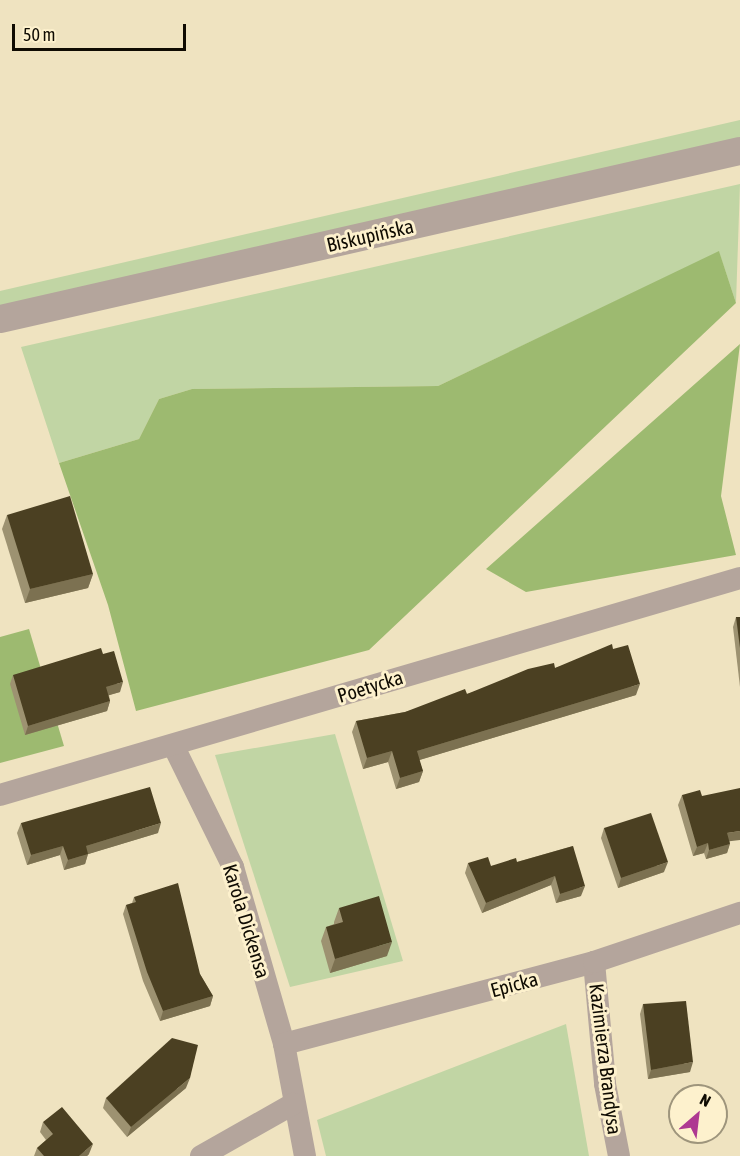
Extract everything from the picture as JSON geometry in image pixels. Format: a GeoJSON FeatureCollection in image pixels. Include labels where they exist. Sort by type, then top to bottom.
{"type":"FeatureCollection","features":[{"type":"Feature","properties":{"kind":"street","name":"Biskupińska"},"geometry":{"type":"LineString","coordinates":[[0,319],[740,152]]}},
{"type":"Feature","properties":{"kind":"street","name":"Poetycka"},"geometry":{"type":"LineString","coordinates":[[0,795],[174,747],[564,626],[740,578]]}},
{"type":"Feature","properties":{"kind":"street","name":"Karola Dickensa"},"geometry":{"type":"LineString","coordinates":[[174,747],[233,867],[284,1044],[292,1104],[305,1156]]}},
{"type":"Feature","properties":{"kind":"street","name":"Epicka"},"geometry":{"type":"LineString","coordinates":[[284,1044],[594,962],[740,913]]}},
{"type":"Feature","properties":{"kind":"street","name":"Kazimierza Brandysa"},"geometry":{"type":"LineString","coordinates":[[594,962],[605,1084],[619,1156]]}},
{"type":"Feature","properties":{"kind":"street"},"geometry":{"type":"LineString","coordinates":[[201,1156],[292,1104]]}},
{"type":"Feature","properties":{"kind":"green space"},"geometry":{"type":"Polygon","coordinates":[[[740,120],[740,140],[0,311],[0,291],[740,120]]]}},
{"type":"Feature","properties":{"kind":"green space"},"geometry":{"type":"Polygon","coordinates":[[[740,184],[736,303],[719,252],[438,386],[192,389],[159,399],[139,439],[59,463],[21,347],[740,184]]]}},
{"type":"Feature","properties":{"kind":"green space"},"geometry":{"type":"Polygon","coordinates":[[[719,251],[736,303],[369,650],[136,711],[108,605],[59,463],[139,439],[159,399],[192,389],[438,386],[719,251]]]}},
{"type":"Feature","properties":{"kind":"green space"},"geometry":{"type":"Polygon","coordinates":[[[740,344],[721,496],[736,555],[526,592],[486,569],[740,344]]]}},
{"type":"Feature","properties":{"kind":"green space"},"geometry":{"type":"Polygon","coordinates":[[[29,629],[64,746],[0,763],[0,637],[29,629]]]}},
{"type":"Feature","properties":{"kind":"green space"},"geometry":{"type":"Polygon","coordinates":[[[335,734],[403,961],[290,987],[215,755],[335,734]]]}},
{"type":"Feature","properties":{"kind":"green space"},"geometry":{"type":"Polygon","coordinates":[[[566,1024],[589,1156],[326,1156],[317,1120],[566,1024]]]}},
{"type":"Feature","properties":{"kind":"building"},"geometry":{"type":"Polygon","coordinates":[[[70,496],[93,574],[30,589],[7,515],[70,496]]]}},
{"type":"Feature","properties":{"kind":"building"},"geometry":{"type":"Polygon","coordinates":[[[736,617],[740,617],[740,648],[736,617]]]}},
{"type":"Feature","properties":{"kind":"building"},"geometry":{"type":"Polygon","coordinates":[[[612,644],[613,649],[628,645],[640,684],[417,751],[423,771],[400,778],[392,751],[367,758],[356,721],[405,712],[465,689],[467,694],[528,669],[554,663],[555,668],[612,644]]]}},
{"type":"Feature","properties":{"kind":"building"},"geometry":{"type":"Polygon","coordinates":[[[101,648],[103,654],[114,651],[123,682],[106,687],[110,701],[28,726],[13,675],[101,648]]]}},
{"type":"Feature","properties":{"kind":"building"},"geometry":{"type":"Polygon","coordinates":[[[150,787],[161,823],[86,846],[88,854],[68,860],[63,846],[31,855],[21,823],[150,787]]]}},
{"type":"Feature","properties":{"kind":"building"},"geometry":{"type":"Polygon","coordinates":[[[740,788],[740,831],[727,833],[730,844],[709,850],[708,843],[697,847],[682,795],[700,790],[702,796],[740,788]]]}},
{"type":"Feature","properties":{"kind":"building"},"geometry":{"type":"Polygon","coordinates":[[[651,813],[668,862],[621,878],[604,828],[651,813]]]}},
{"type":"Feature","properties":{"kind":"building"},"geometry":{"type":"Polygon","coordinates":[[[573,846],[585,886],[560,894],[555,876],[486,903],[468,863],[488,857],[491,866],[516,858],[517,862],[573,846]]]}},
{"type":"Feature","properties":{"kind":"building"},"geometry":{"type":"Polygon","coordinates":[[[178,883],[200,974],[213,996],[163,1011],[147,972],[126,905],[136,902],[134,897],[178,883]]]}},
{"type":"Feature","properties":{"kind":"building"},"geometry":{"type":"Polygon","coordinates":[[[379,896],[392,942],[335,959],[326,927],[343,922],[339,908],[379,896]]]}},
{"type":"Feature","properties":{"kind":"building"},"geometry":{"type":"Polygon","coordinates":[[[686,1001],[693,1062],[651,1070],[643,1004],[686,1001]]]}},
{"type":"Feature","properties":{"kind":"building"},"geometry":{"type":"Polygon","coordinates":[[[172,1038],[198,1045],[190,1078],[131,1127],[106,1098],[172,1038]]]}},
{"type":"Feature","properties":{"kind":"building"},"geometry":{"type":"Polygon","coordinates":[[[62,1107],[93,1144],[79,1156],[44,1156],[37,1148],[53,1134],[43,1122],[62,1107]]]}}]}
